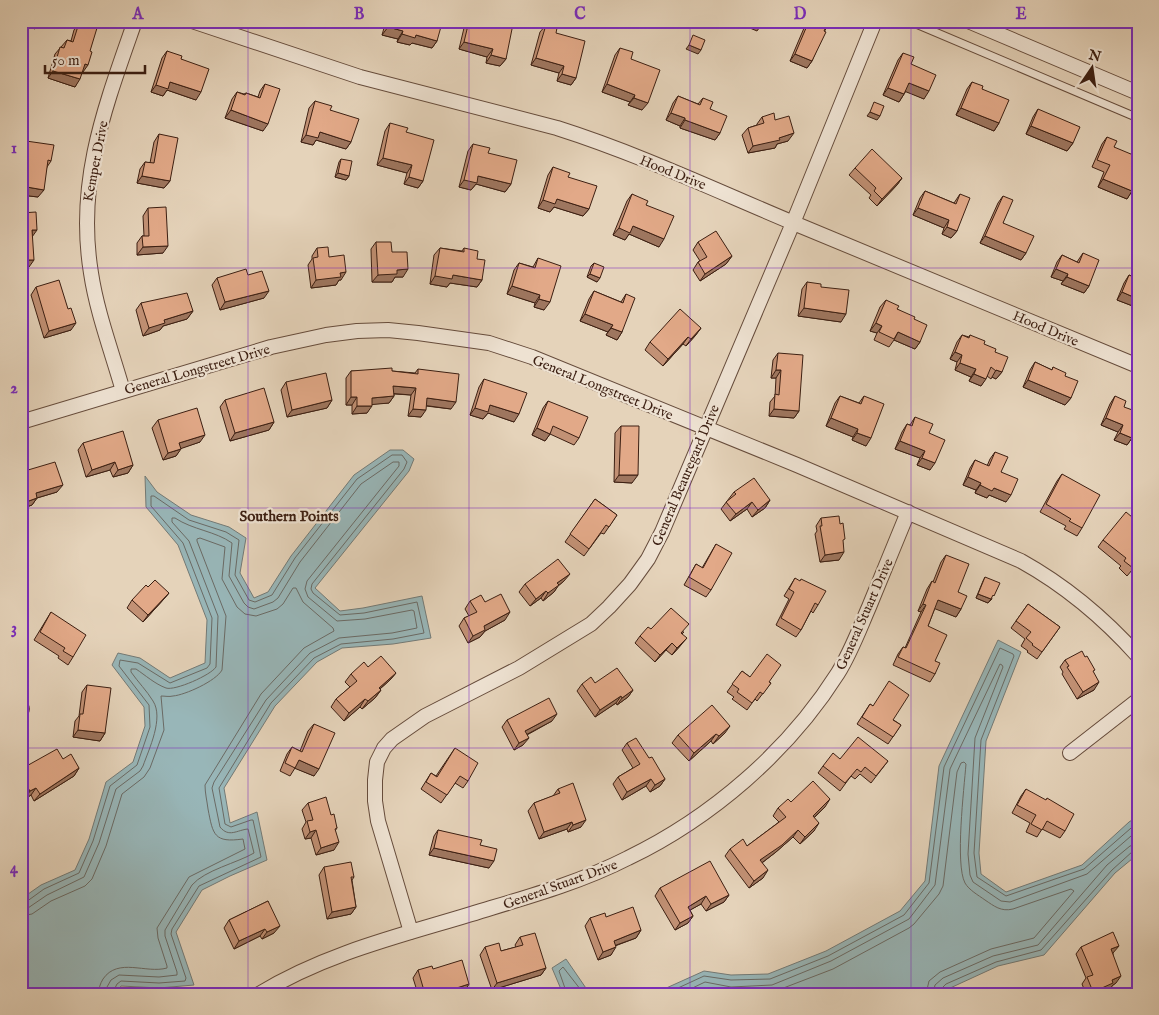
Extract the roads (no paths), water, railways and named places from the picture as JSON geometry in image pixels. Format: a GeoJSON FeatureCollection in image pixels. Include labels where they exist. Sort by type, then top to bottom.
{"type":"FeatureCollection","features":[{"type":"Feature","properties":{"kind":"street","name":"Kemper Drive"},"geometry":{"type":"LineString","coordinates":[[123,391],[94,293],[87,239],[86,205],[99,131],[135,21]]}},
{"type":"Feature","properties":{"kind":"street","name":"Hood Drive"},"geometry":{"type":"LineString","coordinates":[[192,21],[360,77],[588,138],[730,195],[1138,366]]}},
{"type":"Feature","properties":{"kind":"street","name":"General Beauregard Drive"},"geometry":{"type":"LineString","coordinates":[[411,932],[378,821],[375,801],[377,762],[384,748],[392,739],[425,716],[519,668],[591,624],[609,608],[648,559],[659,539],[706,429],[876,21]]}},
{"type":"Feature","properties":{"kind":"street"},"geometry":{"type":"LineString","coordinates":[[968,21],[1138,93]]}},
{"type":"Feature","properties":{"kind":"street","name":"General Longstreet Drive"},"geometry":{"type":"LineString","coordinates":[[21,422],[271,347],[334,334],[388,330],[489,343],[558,367],[908,512],[1021,561],[1046,575],[1083,601],[1138,656]]}},
{"type":"Feature","properties":{"kind":"street","name":"General Stuart Drive"},"geometry":{"type":"LineString","coordinates":[[259,994],[308,968],[345,952],[532,896],[587,877],[628,859],[662,841],[688,824],[754,772],[791,734],[838,673],[852,647],[908,512]]}},
{"type":"Feature","properties":{"kind":"street"},"geometry":{"type":"LineString","coordinates":[[1070,754],[1138,700]]}},
{"type":"Feature","properties":{"kind":"lane"},"geometry":{"type":"LineString","coordinates":[[909,21],[1138,118]]}},
{"type":"Feature","properties":{"kind":"water"},"geometry":{"type":"Polygon","coordinates":[[[390,450],[403,450],[414,459],[409,471],[315,588],[340,611],[422,596],[431,638],[393,644],[342,648],[317,662],[275,706],[224,788],[230,823],[257,812],[267,860],[202,890],[176,932],[194,985],[159,988],[121,986],[116,994],[21,994],[21,899],[41,885],[75,870],[89,839],[106,782],[133,762],[145,726],[144,707],[112,665],[118,653],[140,658],[170,678],[205,663],[207,620],[178,545],[146,507],[145,476],[157,492],[191,515],[229,527],[246,538],[240,573],[254,598],[268,592],[291,556],[354,475],[390,450]]]}},
{"type":"Feature","properties":{"kind":"water"},"geometry":{"type":"Polygon","coordinates":[[[998,640],[1021,652],[986,741],[979,853],[981,874],[1006,892],[1082,865],[1138,816],[1138,854],[1115,873],[1044,955],[998,966],[948,989],[942,994],[653,994],[704,971],[731,975],[768,974],[826,951],[900,911],[925,881],[939,766],[998,640]]]}},
{"type":"Feature","properties":{"kind":"water"},"geometry":{"type":"Polygon","coordinates":[[[566,959],[590,994],[563,994],[552,968],[566,959]]]}},
{"type":"Feature","properties":{"kind":"district","name":"Southern Points"},"geometry":{"type":"Point","coordinates":[289,516]}}]}
